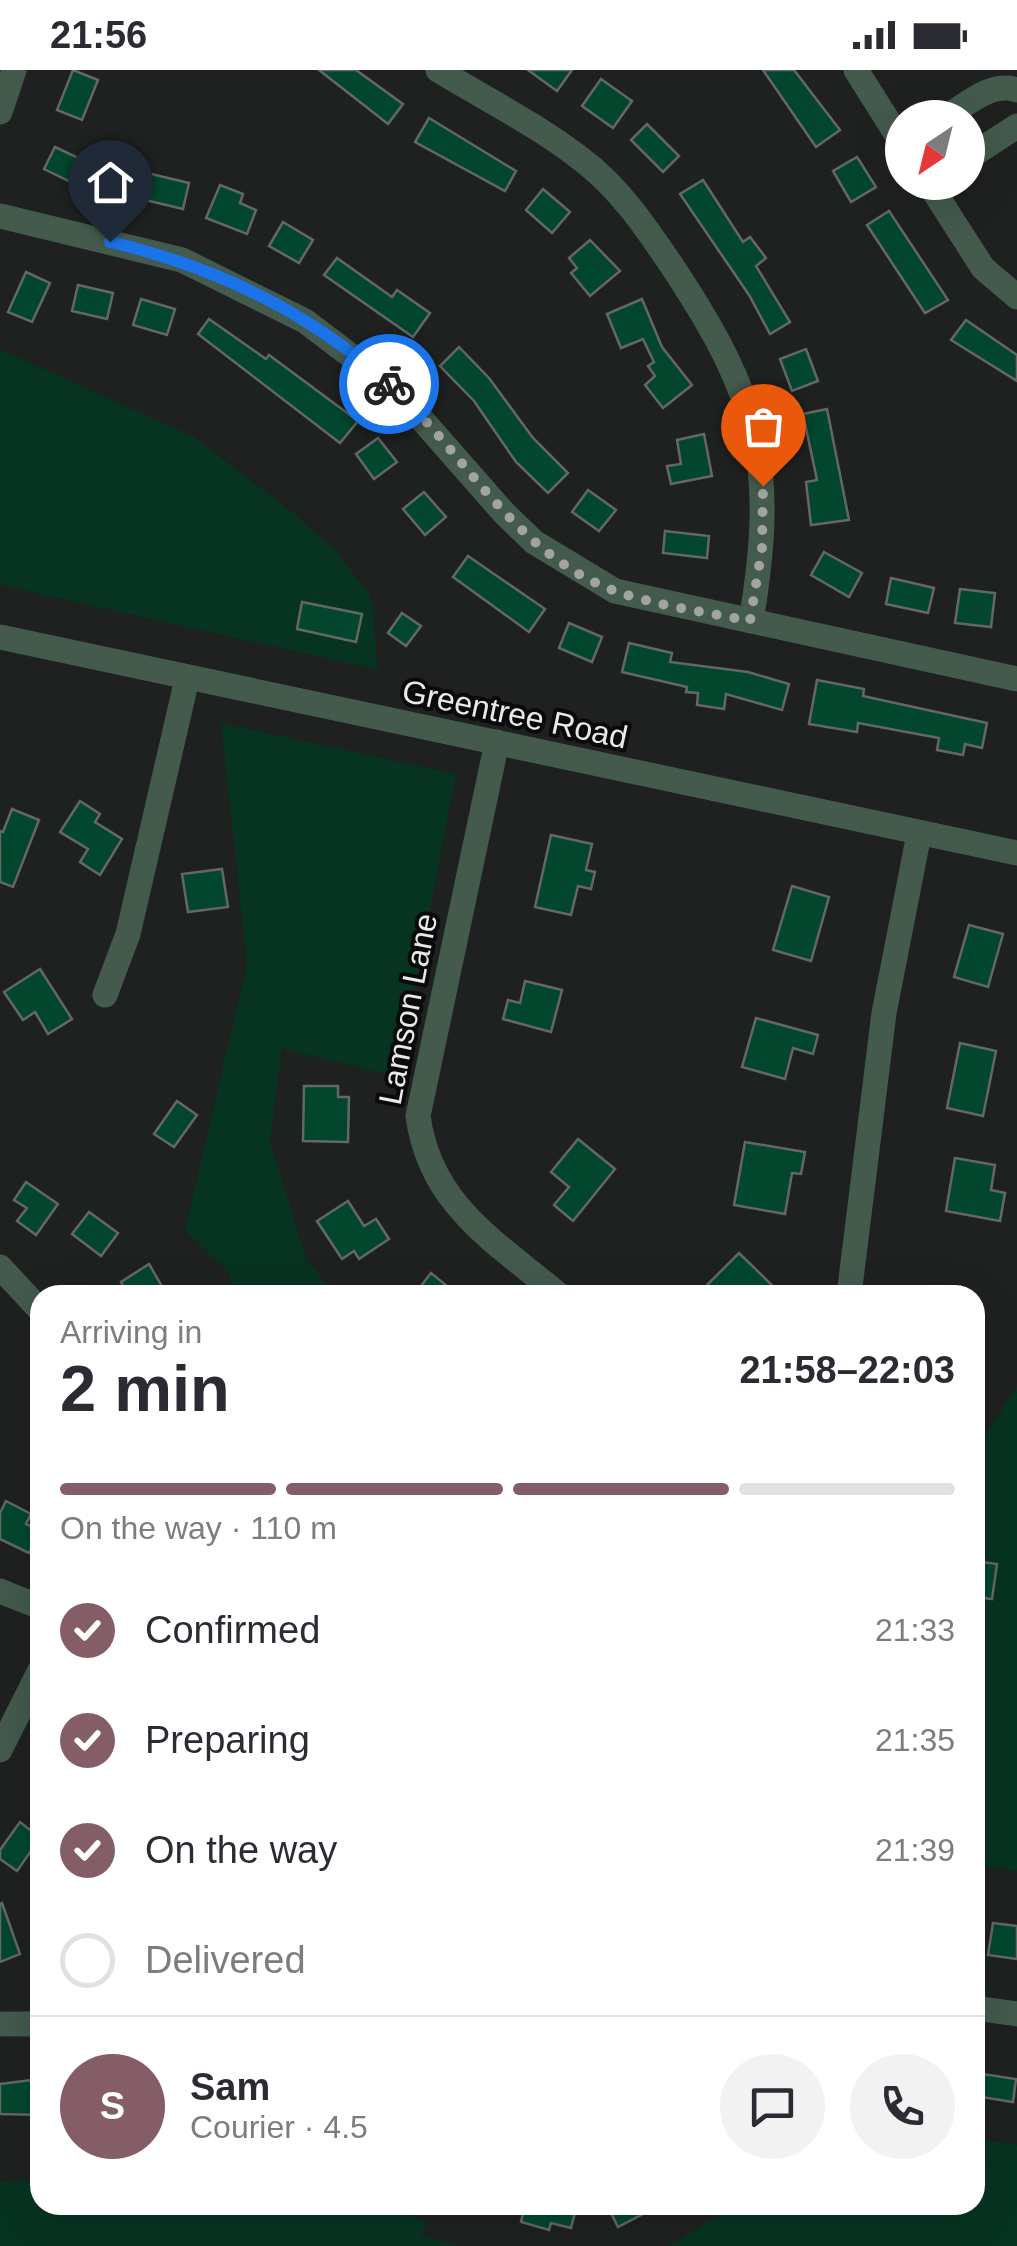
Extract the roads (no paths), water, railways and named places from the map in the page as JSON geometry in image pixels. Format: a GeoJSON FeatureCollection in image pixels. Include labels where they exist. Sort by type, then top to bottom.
{"type":"FeatureCollection","features":[{"type":"Feature","properties":{"kind":"street"},"geometry":{"type":"LineString","coordinates":[[0,112],[14,70]]}},
{"type":"Feature","properties":{"kind":"street"},"geometry":{"type":"LineString","coordinates":[[438,70],[552,138],[599,174],[642,222],[720,339],[745,394],[760,451],[764,520],[750,621]]}},
{"type":"Feature","properties":{"kind":"street"},"geometry":{"type":"LineString","coordinates":[[856,70],[885,116]]}},
{"type":"Feature","properties":{"kind":"street"},"geometry":{"type":"LineString","coordinates":[[975,100],[1003,86],[1017,90]]}},
{"type":"Feature","properties":{"kind":"street"},"geometry":{"type":"LineString","coordinates":[[985,147],[1017,126]]}},
{"type":"Feature","properties":{"kind":"street"},"geometry":{"type":"LineString","coordinates":[[940,200],[983,268],[1017,297]]}},
{"type":"Feature","properties":{"kind":"street"},"geometry":{"type":"LineString","coordinates":[[0,216],[165,254],[256,293],[306,321],[372,369],[434,430],[504,514],[574,570],[615,591],[1017,678]]}},
{"type":"Feature","properties":{"kind":"street","name":"Greentree Road"},"geometry":{"type":"LineString","coordinates":[[0,636],[187,679],[1017,853]]}},
{"type":"Feature","properties":{"kind":"street"},"geometry":{"type":"LineString","coordinates":[[105,995],[128,934],[187,679]]}},
{"type":"Feature","properties":{"kind":"street","name":"Lamson Lane"},"geometry":{"type":"LineString","coordinates":[[497,742],[418,1116],[431,1172],[446,1194],[462,1214],[548,1285]]}},
{"type":"Feature","properties":{"kind":"street"},"geometry":{"type":"LineString","coordinates":[[850,1285],[884,1013],[919,834]]}},
{"type":"Feature","properties":{"kind":"street"},"geometry":{"type":"LineString","coordinates":[[0,1267],[30,1299]]}},
{"type":"Feature","properties":{"kind":"street"},"geometry":{"type":"LineString","coordinates":[[0,1591],[30,1603]]}},
{"type":"Feature","properties":{"kind":"street"},"geometry":{"type":"LineString","coordinates":[[0,1750],[30,1690]]}},
{"type":"Feature","properties":{"kind":"street"},"geometry":{"type":"LineString","coordinates":[[985,2009],[1017,2014]]}},
{"type":"Feature","properties":{"kind":"street"},"geometry":{"type":"LineString","coordinates":[[0,2024],[30,2024]]}}]}
